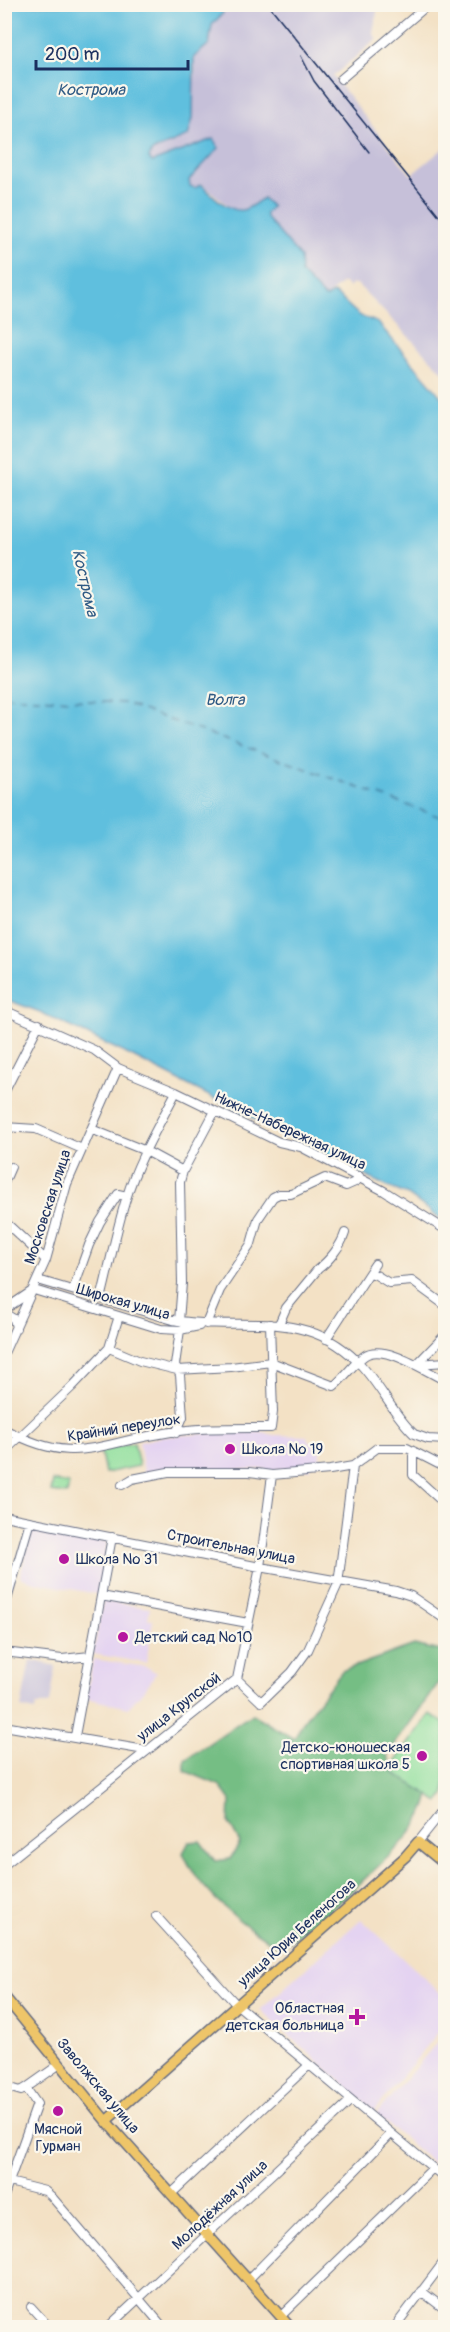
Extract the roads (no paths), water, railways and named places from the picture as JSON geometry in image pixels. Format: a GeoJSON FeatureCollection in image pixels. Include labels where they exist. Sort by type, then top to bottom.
{"type":"FeatureCollection","features":[{"type":"Feature","properties":{"kind":"main road"},"geometry":{"type":"LineString","coordinates":[[418,1842],[446,1864]]}},
{"type":"Feature","properties":{"kind":"main road","name":"улица Юрия Беленогова"},"geometry":{"type":"LineString","coordinates":[[106,2121],[405,1857],[418,1842]]}},
{"type":"Feature","properties":{"kind":"main road","name":"Заволжская улица"},"geometry":{"type":"LineString","coordinates":[[4,1996],[106,2121],[291,2328]]}},
{"type":"Feature","properties":{"kind":"street"},"geometry":{"type":"LineString","coordinates":[[341,79],[429,4]]}},
{"type":"Feature","properties":{"kind":"street","name":"Нижне-Набережная улица"},"geometry":{"type":"LineString","coordinates":[[4,1010],[94,1050],[118,1068],[176,1092],[279,1142],[301,1148],[359,1176],[403,1201],[429,1221],[446,1230]]}},
{"type":"Feature","properties":{"kind":"street"},"geometry":{"type":"LineString","coordinates":[[4,1093],[39,1024]]}},
{"type":"Feature","properties":{"kind":"street","name":"Московская улица"},"geometry":{"type":"LineString","coordinates":[[4,1353],[46,1260],[67,1184],[118,1068]]}},
{"type":"Feature","properties":{"kind":"street"},"geometry":{"type":"LineString","coordinates":[[101,1299],[113,1241],[127,1196],[146,1151],[176,1092]]}},
{"type":"Feature","properties":{"kind":"street"},"geometry":{"type":"LineString","coordinates":[[176,1433],[183,1418],[183,1394],[180,1375],[175,1365],[182,1282],[179,1192],[183,1171],[215,1111]]}},
{"type":"Feature","properties":{"kind":"street"},"geometry":{"type":"LineString","coordinates":[[4,1127],[36,1129],[82,1149]]}},
{"type":"Feature","properties":{"kind":"street"},"geometry":{"type":"LineString","coordinates":[[91,1129],[146,1151],[183,1171]]}},
{"type":"Feature","properties":{"kind":"street"},"geometry":{"type":"LineString","coordinates":[[4,1183],[11,1167]]}},
{"type":"Feature","properties":{"kind":"street"},"geometry":{"type":"LineString","coordinates":[[206,1324],[220,1290],[250,1244],[258,1219],[273,1197],[291,1194],[322,1178],[329,1178],[346,1186],[355,1182],[359,1176]]}},
{"type":"Feature","properties":{"kind":"street"},"geometry":{"type":"LineString","coordinates":[[72,1290],[100,1222],[118,1194],[127,1196]]}},
{"type":"Feature","properties":{"kind":"street"},"geometry":{"type":"LineString","coordinates":[[4,1221],[46,1260]]}},
{"type":"Feature","properties":{"kind":"street"},"geometry":{"type":"LineString","coordinates":[[271,1362],[275,1324],[324,1264],[345,1233]]}},
{"type":"Feature","properties":{"kind":"street"},"geometry":{"type":"LineString","coordinates":[[326,1339],[375,1264]]}},
{"type":"Feature","properties":{"kind":"street"},"geometry":{"type":"LineString","coordinates":[[369,1274],[376,1275],[389,1283],[412,1281],[446,1306]]}},
{"type":"Feature","properties":{"kind":"street","name":"Широкая улица"},"geometry":{"type":"LineString","coordinates":[[38,1280],[180,1326]]}},
{"type":"Feature","properties":{"kind":"street"},"geometry":{"type":"LineString","coordinates":[[16,1328],[14,1319],[4,1312],[34,1290]]}},
{"type":"Feature","properties":{"kind":"street","name":"Широкая улица"},"geometry":{"type":"LineString","coordinates":[[34,1290],[161,1329],[206,1324],[275,1324],[308,1331],[326,1339],[358,1362],[414,1434]]}},
{"type":"Feature","properties":{"kind":"street"},"geometry":{"type":"LineString","coordinates":[[5,1451],[109,1348],[118,1316]]}},
{"type":"Feature","properties":{"kind":"street"},"geometry":{"type":"LineString","coordinates":[[417,1364],[446,1334]]}},
{"type":"Feature","properties":{"kind":"street"},"geometry":{"type":"LineString","coordinates":[[109,1348],[140,1361],[177,1370],[271,1362],[334,1386],[369,1353],[380,1352],[417,1364],[446,1381]]}},
{"type":"Feature","properties":{"kind":"street","name":"Крайний переулок"},"geometry":{"type":"LineString","coordinates":[[4,1430],[56,1450],[77,1452],[161,1433],[271,1428],[273,1412],[271,1362]]}},
{"type":"Feature","properties":{"kind":"street"},"geometry":{"type":"LineString","coordinates":[[417,1364],[446,1362]]}},
{"type":"Feature","properties":{"kind":"street"},"geometry":{"type":"LineString","coordinates":[[446,1440],[428,1439],[414,1434],[410,1449],[413,1475],[446,1505]]}},
{"type":"Feature","properties":{"kind":"street"},"geometry":{"type":"LineString","coordinates":[[122,1485],[132,1479],[168,1472],[249,1472],[272,1475],[330,1470],[353,1466],[378,1448],[410,1449],[446,1468]]}},
{"type":"Feature","properties":{"kind":"street"},"geometry":{"type":"LineString","coordinates":[[237,1680],[261,1702],[292,1672],[308,1650],[339,1580],[353,1466]]}},
{"type":"Feature","properties":{"kind":"street","name":"улица Крупской"},"geometry":{"type":"LineString","coordinates":[[4,1865],[145,1750],[237,1680],[260,1567],[272,1475]]}},
{"type":"Feature","properties":{"kind":"street","name":"Строительная улица"},"geometry":{"type":"LineString","coordinates":[[4,1516],[260,1567],[396,1591],[411,1596],[446,1620]]}},
{"type":"Feature","properties":{"kind":"street"},"geometry":{"type":"LineString","coordinates":[[4,1610],[30,1521]]}},
{"type":"Feature","properties":{"kind":"street"},"geometry":{"type":"LineString","coordinates":[[75,1736],[112,1537]]}},
{"type":"Feature","properties":{"kind":"street"},"geometry":{"type":"LineString","coordinates":[[101,1596],[248,1623]]}},
{"type":"Feature","properties":{"kind":"street"},"geometry":{"type":"LineString","coordinates":[[4,1652],[62,1659],[90,1656]]}},
{"type":"Feature","properties":{"kind":"street"},"geometry":{"type":"LineString","coordinates":[[4,1726],[75,1736],[145,1750]]}},
{"type":"Feature","properties":{"kind":"street","name":"улица Юрия Беленогова"},"geometry":{"type":"LineString","coordinates":[[418,1842],[446,1807]]}},
{"type":"Feature","properties":{"kind":"street"},"geometry":{"type":"LineString","coordinates":[[156,1916],[238,2006],[350,2102],[446,2179]]}},
{"type":"Feature","properties":{"kind":"street"},"geometry":{"type":"LineString","coordinates":[[4,2086],[21,2091],[60,2064]]}},
{"type":"Feature","properties":{"kind":"street"},"geometry":{"type":"LineString","coordinates":[[171,2193],[308,2066]]}},
{"type":"Feature","properties":{"kind":"street"},"geometry":{"type":"LineString","coordinates":[[26,2088],[37,2104],[6,2189],[45,2191],[51,2196],[164,2328]]}},
{"type":"Feature","properties":{"kind":"street","name":"Молодёжная улица"},"geometry":{"type":"LineString","coordinates":[[107,2328],[350,2102]]}},
{"type":"Feature","properties":{"kind":"street"},"geometry":{"type":"LineString","coordinates":[[248,2280],[391,2134]]}},
{"type":"Feature","properties":{"kind":"street"},"geometry":{"type":"LineString","coordinates":[[281,2316],[433,2168]]}},
{"type":"Feature","properties":{"kind":"street"},"geometry":{"type":"LineString","coordinates":[[393,2328],[446,2259]]}},
{"type":"Feature","properties":{"kind":"street"},"geometry":{"type":"LineString","coordinates":[[421,2291],[446,2310]]}},
{"type":"Feature","properties":{"kind":"street"},"geometry":{"type":"LineString","coordinates":[[31,2307],[50,2328]]}},
{"type":"Feature","properties":{"kind":"water","name":"Волга"},"geometry":{"type":"Polygon","coordinates":[[[5,5],[221,5],[223,13],[212,25],[209,44],[194,57],[193,118],[188,136],[152,151],[149,158],[152,162],[213,139],[219,148],[189,180],[190,186],[195,188],[201,184],[220,201],[237,210],[247,208],[263,198],[272,207],[266,213],[266,217],[300,257],[301,273],[325,298],[333,293],[361,316],[379,324],[445,401],[445,1222],[408,1195],[386,1186],[131,1056],[40,1012],[5,999],[5,5]]]}},
{"type":"Feature","properties":{"kind":"railway"},"geometry":{"type":"LineString","coordinates":[[268,4],[446,224]]}},
{"type":"Feature","properties":{"kind":"railway"},"geometry":{"type":"LineString","coordinates":[[301,56],[314,81],[369,152]]}},
{"type":"Feature","properties":{"kind":"place","name":"Школа № 19"},"geometry":{"type":"Point","coordinates":[230,1449]}},
{"type":"Feature","properties":{"kind":"place","name":"Школа № 31"},"geometry":{"type":"Point","coordinates":[64,1559]}},
{"type":"Feature","properties":{"kind":"place","name":"Детский сад №10"},"geometry":{"type":"Point","coordinates":[123,1637]}},
{"type":"Feature","properties":{"kind":"place","name":"Детско-юношеская спортивная школа 5"},"geometry":{"type":"Point","coordinates":[422,1756]}},
{"type":"Feature","properties":{"kind":"place","name":"Областная детская больница"},"geometry":{"type":"Point","coordinates":[357,2017]}},
{"type":"Feature","properties":{"kind":"place","name":"Мясной Гурман"},"geometry":{"type":"Point","coordinates":[58,2111]}},
{"type":"Feature","properties":{"kind":"water label","name":"Кострома"},"geometry":{"type":"Point","coordinates":[91,90]}},
{"type":"Feature","properties":{"kind":"water label","name":"Кострома"},"geometry":{"type":"Point","coordinates":[85,583]}}]}
